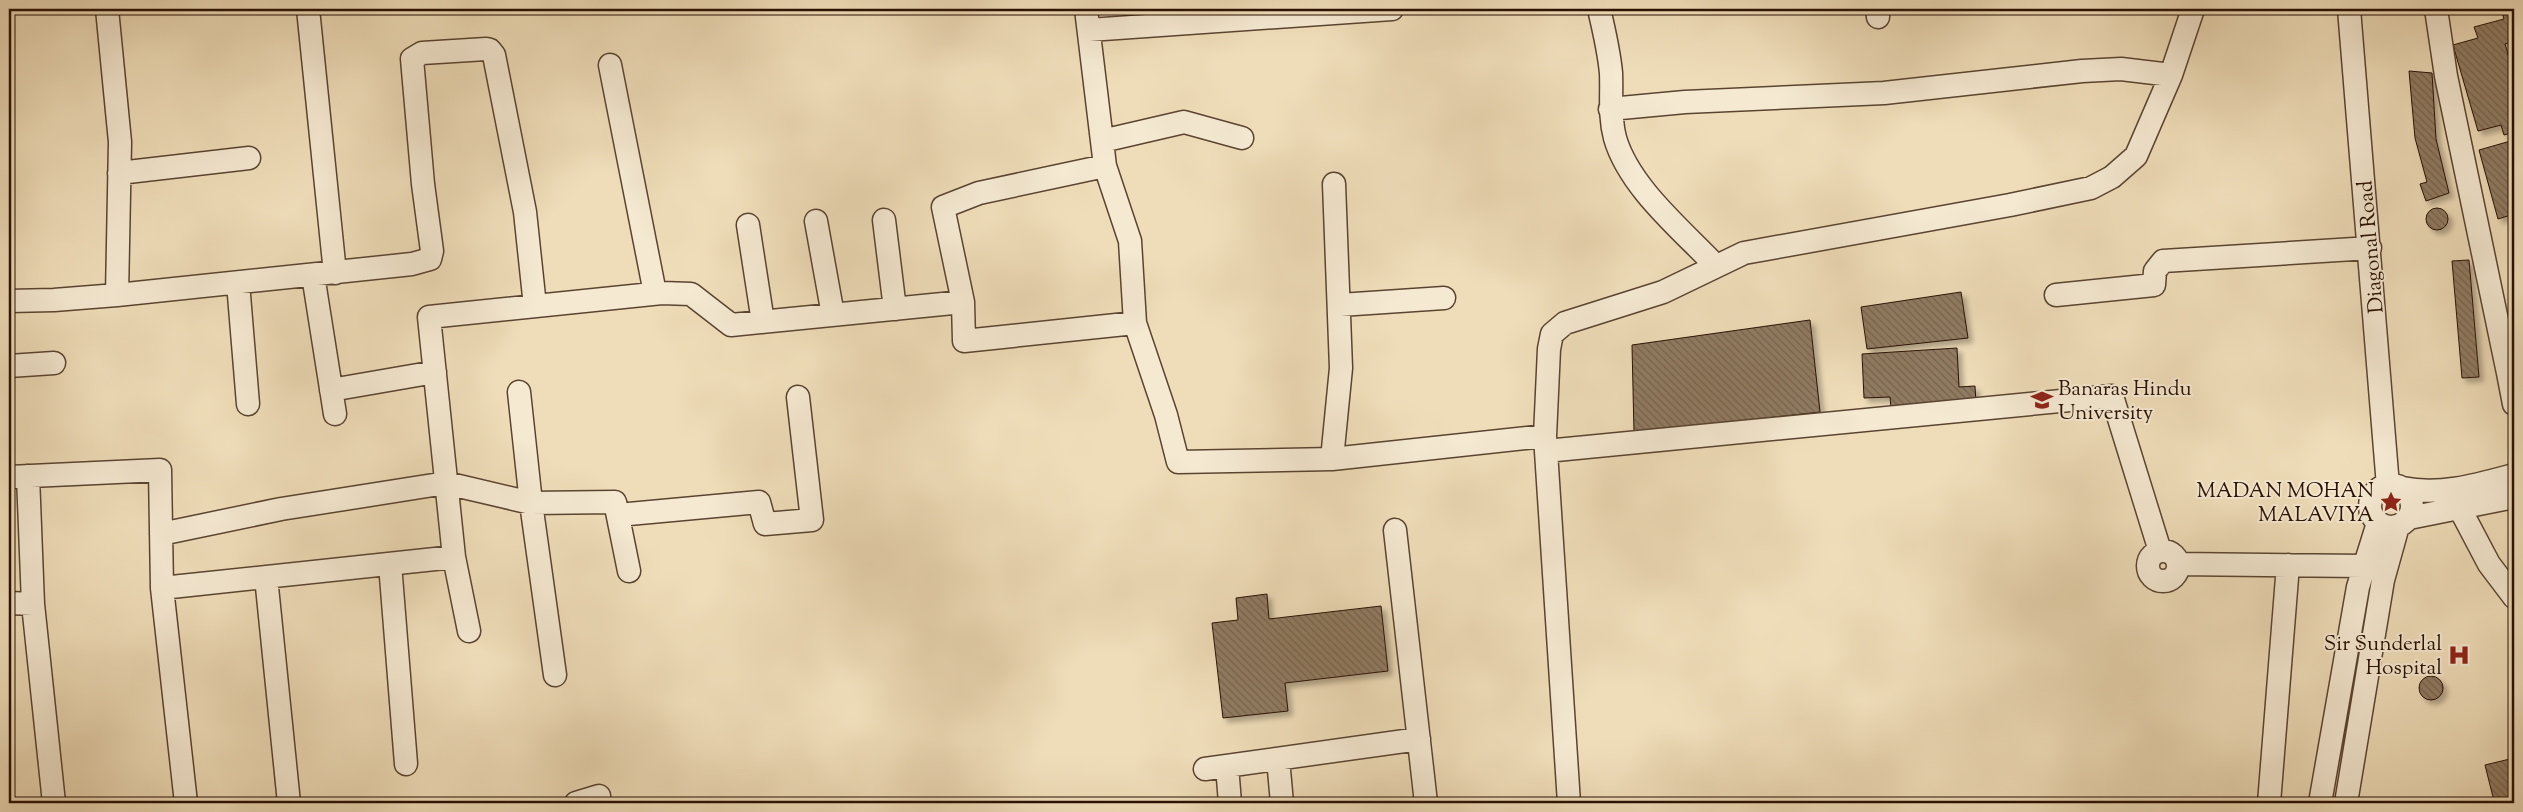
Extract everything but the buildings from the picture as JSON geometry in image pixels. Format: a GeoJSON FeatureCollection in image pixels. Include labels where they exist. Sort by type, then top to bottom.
{"type":"FeatureCollection","features":[{"type":"Feature","properties":{"kind":"street"},"geometry":{"type":"LineString","coordinates":[[107,9],[120,142],[117,295]]}},
{"type":"Feature","properties":{"kind":"street"},"geometry":{"type":"LineString","coordinates":[[308,9],[335,272]]}},
{"type":"Feature","properties":{"kind":"street"},"geometry":{"type":"LineString","coordinates":[[1392,9],[1088,19],[1105,166],[1130,241],[1135,323],[1166,415],[1178,462],[1332,459],[2112,396],[2160,552],[2169,553],[2178,564],[2365,566]]}},
{"type":"Feature","properties":{"kind":"street"},"geometry":{"type":"LineString","coordinates":[[1599,9],[1607,42],[1611,75],[1610,109],[1615,137],[1622,157],[1639,185],[1716,266]]}},
{"type":"Feature","properties":{"kind":"street"},"geometry":{"type":"LineString","coordinates":[[1569,803],[1545,443],[1549,349],[1552,334],[1565,323],[1663,292],[1744,253],[2010,205],[2091,188],[2112,177],[2136,156],[2171,75],[2193,9]]}},
{"type":"Feature","properties":{"kind":"street","name":"Diagonal Road"},"geometry":{"type":"LineString","coordinates":[[2349,9],[2370,248],[2395,487]]}},
{"type":"Feature","properties":{"kind":"street"},"geometry":{"type":"LineString","coordinates":[[2436,9],[2446,76],[2511,372],[2514,404]]}},
{"type":"Feature","properties":{"kind":"street"},"geometry":{"type":"LineString","coordinates":[[9,301],[54,300],[238,283],[412,264],[430,259],[432,251],[423,184],[412,59],[422,53],[486,49],[490,50],[494,55],[525,212],[535,306]]}},
{"type":"Feature","properties":{"kind":"street"},"geometry":{"type":"LineString","coordinates":[[610,65],[655,293]]}},
{"type":"Feature","properties":{"kind":"street"},"geometry":{"type":"LineString","coordinates":[[1610,109],[1685,102],[1884,93],[2082,71],[2121,70],[2171,75]]}},
{"type":"Feature","properties":{"kind":"street"},"geometry":{"type":"LineString","coordinates":[[1102,141],[1184,122],[1242,138]]}},
{"type":"Feature","properties":{"kind":"street"},"geometry":{"type":"LineString","coordinates":[[119,173],[249,158]]}},
{"type":"Feature","properties":{"kind":"street"},"geometry":{"type":"LineString","coordinates":[[1105,166],[979,193],[943,207],[963,302],[964,341],[1135,323]]}},
{"type":"Feature","properties":{"kind":"street"},"geometry":{"type":"LineString","coordinates":[[1332,459],[1341,368],[1334,184]]}},
{"type":"Feature","properties":{"kind":"street"},"geometry":{"type":"LineString","coordinates":[[884,220],[895,309]]}},
{"type":"Feature","properties":{"kind":"street"},"geometry":{"type":"LineString","coordinates":[[816,221],[833,315]]}},
{"type":"Feature","properties":{"kind":"street"},"geometry":{"type":"LineString","coordinates":[[748,225],[763,322]]}},
{"type":"Feature","properties":{"kind":"street"},"geometry":{"type":"LineString","coordinates":[[2056,296],[2154,285],[2155,271],[2163,262],[2370,248]]}},
{"type":"Feature","properties":{"kind":"street"},"geometry":{"type":"LineString","coordinates":[[312,275],[335,414]]}},
{"type":"Feature","properties":{"kind":"street"},"geometry":{"type":"LineString","coordinates":[[238,283],[248,404]]}},
{"type":"Feature","properties":{"kind":"street"},"geometry":{"type":"LineString","coordinates":[[469,630],[454,557],[429,317],[655,293],[691,294],[731,325],[963,302]]}},
{"type":"Feature","properties":{"kind":"street"},"geometry":{"type":"LineString","coordinates":[[1340,305],[1444,298]]}},
{"type":"Feature","properties":{"kind":"street"},"geometry":{"type":"LineString","coordinates":[[9,366],[54,364]]}},
{"type":"Feature","properties":{"kind":"street"},"geometry":{"type":"LineString","coordinates":[[331,390],[435,372]]}},
{"type":"Feature","properties":{"kind":"street"},"geometry":{"type":"LineString","coordinates":[[520,392],[531,503],[555,675]]}},
{"type":"Feature","properties":{"kind":"street"},"geometry":{"type":"LineString","coordinates":[[618,515],[759,502],[765,524],[812,520],[798,397]]}},
{"type":"Feature","properties":{"kind":"street"},"geometry":{"type":"LineString","coordinates":[[54,803],[18,476],[160,470],[162,588],[186,803]]}},
{"type":"Feature","properties":{"kind":"street"},"geometry":{"type":"LineString","coordinates":[[2514,475],[2455,500],[2395,522],[2371,511],[2372,498],[2376,492],[2395,487],[2455,500],[2514,497]]}},
{"type":"Feature","properties":{"kind":"street"},"geometry":{"type":"LineString","coordinates":[[161,534],[281,509],[446,483],[531,503],[615,502],[629,571]]}},
{"type":"Feature","properties":{"kind":"street"},"geometry":{"type":"LineString","coordinates":[[2320,803],[2358,587],[2365,566],[2395,522],[2412,502],[2408,494],[2395,487]]}},
{"type":"Feature","properties":{"kind":"street"},"geometry":{"type":"LineString","coordinates":[[2455,500],[2489,564],[2514,598]]}},
{"type":"Feature","properties":{"kind":"street"},"geometry":{"type":"LineString","coordinates":[[2346,803],[2383,580],[2395,522]]}},
{"type":"Feature","properties":{"kind":"street"},"geometry":{"type":"LineString","coordinates":[[1395,530],[1426,803]]}},
{"type":"Feature","properties":{"kind":"street"},"geometry":{"type":"LineString","coordinates":[[162,588],[454,557]]}},
{"type":"Feature","properties":{"kind":"street"},"geometry":{"type":"LineString","coordinates":[[390,564],[406,764]]}},
{"type":"Feature","properties":{"kind":"street"},"geometry":{"type":"LineString","coordinates":[[2269,803],[2288,565]]}},
{"type":"Feature","properties":{"kind":"street"},"geometry":{"type":"LineString","coordinates":[[266,577],[289,803]]}},
{"type":"Feature","properties":{"kind":"street"},"geometry":{"type":"LineString","coordinates":[[9,603],[33,604]]}},
{"type":"Feature","properties":{"kind":"street"},"geometry":{"type":"LineString","coordinates":[[1204,769],[1419,739]]}},
{"type":"Feature","properties":{"kind":"street"},"geometry":{"type":"LineString","coordinates":[[1278,759],[1282,803]]}},
{"type":"Feature","properties":{"kind":"street"},"geometry":{"type":"LineString","coordinates":[[1227,766],[1230,803]]}},
{"type":"Feature","properties":{"kind":"street"},"geometry":{"type":"LineString","coordinates":[[576,803],[599,796]]}},
{"type":"Feature","properties":{"kind":"place","name":"Banaras Hindu University"},"geometry":{"type":"Point","coordinates":[2042,400]}},
{"type":"Feature","properties":{"kind":"place","name":"MADAN MOHAN MALAVIYA"},"geometry":{"type":"Point","coordinates":[2391,502]}},
{"type":"Feature","properties":{"kind":"place","name":"Sir Sunderlal Hospital"},"geometry":{"type":"Point","coordinates":[2459,655]}}]}
